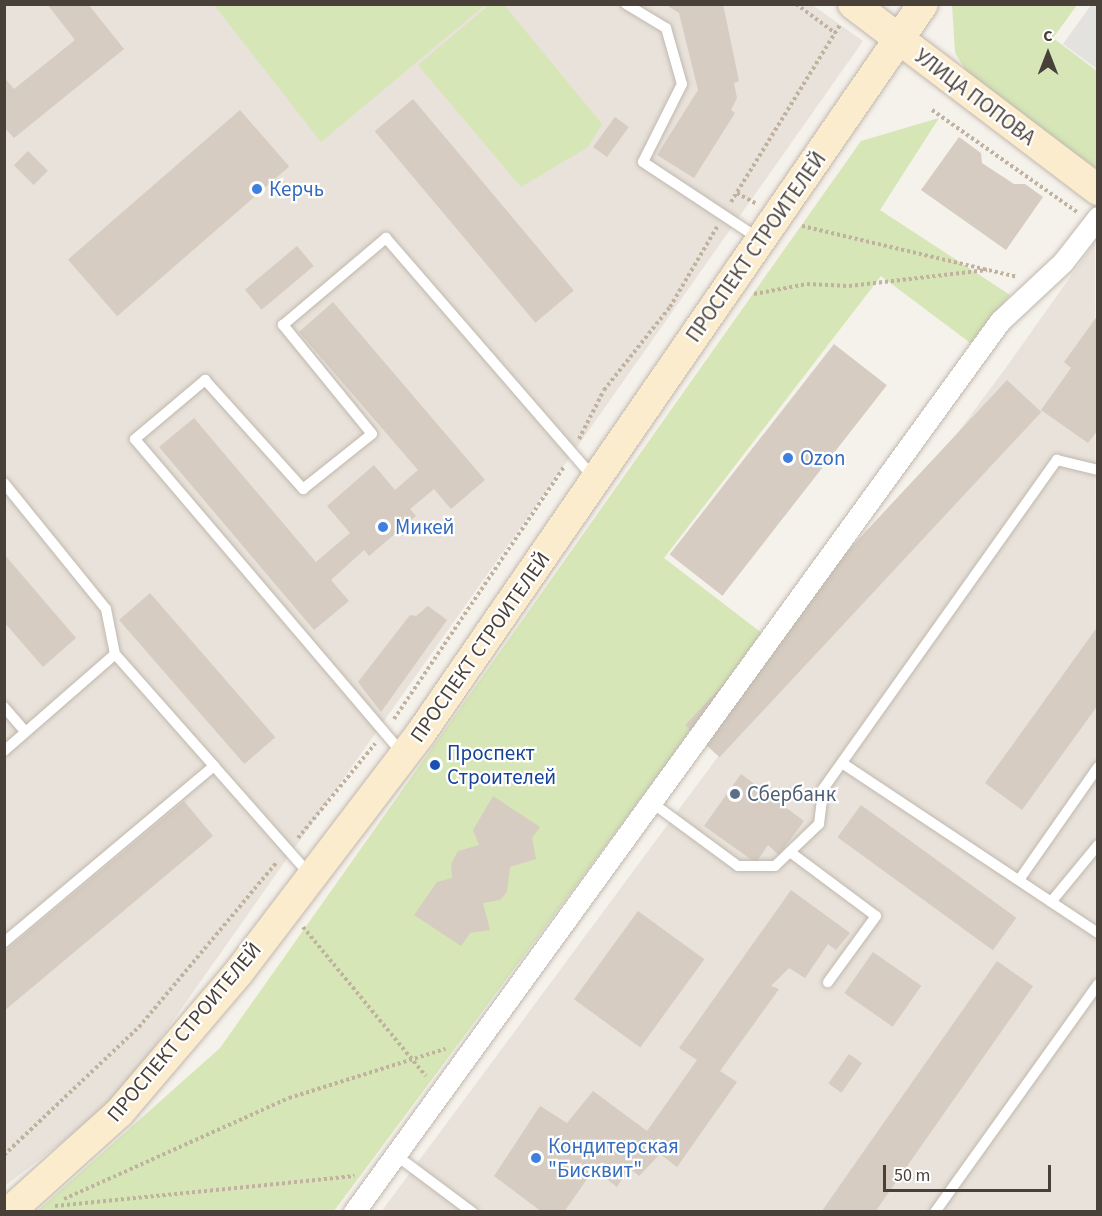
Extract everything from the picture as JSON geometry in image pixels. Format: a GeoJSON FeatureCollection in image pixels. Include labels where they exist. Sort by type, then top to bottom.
{"type":"FeatureCollection","features":[{"type":"Feature","properties":{"kind":"main road","name":"ПРОСПЕКТ СТРОИТЕЛЕЙ"},"geometry":{"type":"LineString","coordinates":[[9,1212],[119,1113],[239,972],[405,755],[924,4]]}},
{"type":"Feature","properties":{"kind":"main road","name":"УЛИЦА ПОПОВА"},"geometry":{"type":"LineString","coordinates":[[850,9],[898,40],[1098,190]]}},
{"type":"Feature","properties":{"kind":"street"},"geometry":{"type":"LineString","coordinates":[[354,1212],[397,1156],[441,1091],[1000,321],[1040,283],[1095,220]]}},
{"type":"Feature","properties":{"kind":"lane"},"geometry":{"type":"LineString","coordinates":[[626,4],[666,28],[682,84],[643,162],[724,215],[769,228]]}},
{"type":"Feature","properties":{"kind":"lane"},"geometry":{"type":"LineString","coordinates":[[405,755],[135,439],[205,380],[303,489],[372,434],[283,325],[386,238],[595,479]]}},
{"type":"Feature","properties":{"kind":"lane"},"geometry":{"type":"LineString","coordinates":[[651,802],[738,866],[775,866],[819,824],[823,789],[1057,460],[1098,470]]}},
{"type":"Feature","properties":{"kind":"lane"},"geometry":{"type":"LineString","coordinates":[[4,483],[106,609],[115,654],[312,877]]}},
{"type":"Feature","properties":{"kind":"lane"},"geometry":{"type":"LineString","coordinates":[[4,751],[115,654]]}},
{"type":"Feature","properties":{"kind":"lane"},"geometry":{"type":"LineString","coordinates":[[4,707],[26,732]]}},
{"type":"Feature","properties":{"kind":"lane"},"geometry":{"type":"LineString","coordinates":[[842,763],[1098,933]]}},
{"type":"Feature","properties":{"kind":"lane"},"geometry":{"type":"LineString","coordinates":[[4,942],[214,766]]}},
{"type":"Feature","properties":{"kind":"lane"},"geometry":{"type":"LineString","coordinates":[[1019,880],[1098,767]]}},
{"type":"Feature","properties":{"kind":"lane"},"geometry":{"type":"LineString","coordinates":[[1052,902],[1098,845]]}},
{"type":"Feature","properties":{"kind":"lane"},"geometry":{"type":"LineString","coordinates":[[790,852],[876,916],[828,982]]}},
{"type":"Feature","properties":{"kind":"lane"},"geometry":{"type":"LineString","coordinates":[[935,1212],[1098,984]]}},
{"type":"Feature","properties":{"kind":"lane"},"geometry":{"type":"LineString","coordinates":[[397,1156],[472,1212]]}},
{"type":"Feature","properties":{"kind":"path"},"geometry":{"type":"LineString","coordinates":[[796,4],[835,33]]}},
{"type":"Feature","properties":{"kind":"path"},"geometry":{"type":"LineString","coordinates":[[4,1155],[139,1027],[385,733],[572,452],[604,390],[670,307],[736,193],[850,9]]}},
{"type":"Feature","properties":{"kind":"path"},"geometry":{"type":"LineString","coordinates":[[932,110],[1095,220]]}},
{"type":"Feature","properties":{"kind":"path"},"geometry":{"type":"LineString","coordinates":[[736,193],[769,228],[793,224],[1040,283]]}},
{"type":"Feature","properties":{"kind":"path"},"geometry":{"type":"LineString","coordinates":[[741,297],[807,284],[849,286],[990,270]]}},
{"type":"Feature","properties":{"kind":"path"},"geometry":{"type":"LineString","coordinates":[[300,923],[346,983],[441,1091]]}},
{"type":"Feature","properties":{"kind":"path"},"geometry":{"type":"LineString","coordinates":[[380,1177],[48,1207],[289,1098],[478,1041]]}},
{"type":"Feature","properties":{"kind":"shaded area"},"geometry":{"type":"Polygon","coordinates":[[[811,4],[863,41],[117,1100],[5,1186],[5,5],[811,4]]]}},
{"type":"Feature","properties":{"kind":"shaded area"},"geometry":{"type":"Polygon","coordinates":[[[1091,5],[1097,5],[1097,69],[1063,44],[1091,5]]]}},
{"type":"Feature","properties":{"kind":"shaded area"},"geometry":{"type":"Polygon","coordinates":[[[1095,242],[1097,1211],[381,1212],[1010,362],[1095,242]]]}},
{"type":"Feature","properties":{"kind":"green space"},"geometry":{"type":"Polygon","coordinates":[[[214,4],[485,5],[321,142],[214,4]]]}},
{"type":"Feature","properties":{"kind":"green space"},"geometry":{"type":"Polygon","coordinates":[[[952,4],[1077,5],[1053,38],[1097,71],[1097,169],[972,80],[955,53],[952,4]]]}},
{"type":"Feature","properties":{"kind":"green space"},"geometry":{"type":"Polygon","coordinates":[[[489,5],[504,5],[602,124],[588,147],[521,187],[418,65],[489,5]]]}},
{"type":"Feature","properties":{"kind":"green space"},"geometry":{"type":"Polygon","coordinates":[[[939,118],[880,210],[1010,295],[973,345],[881,276],[664,558],[763,634],[334,1211],[36,1212],[220,1048],[861,141],[939,118]]]}},
{"type":"Feature","properties":{"kind":"building"},"geometry":{"type":"Polygon","coordinates":[[[47,4],[88,4],[124,49],[14,138],[4,127],[4,77],[14,89],[75,40],[47,4]]]}},
{"type":"Feature","properties":{"kind":"building"},"geometry":{"type":"Polygon","coordinates":[[[665,4],[723,4],[739,81],[734,83],[737,98],[731,110],[735,113],[694,178],[657,155],[698,90],[679,13],[665,4]]]}},
{"type":"Feature","properties":{"kind":"building"},"geometry":{"type":"Polygon","coordinates":[[[413,99],[574,291],[535,323],[375,131],[413,99]]]}},
{"type":"Feature","properties":{"kind":"building"},"geometry":{"type":"Polygon","coordinates":[[[240,110],[289,167],[117,316],[68,260],[240,110]]]}},
{"type":"Feature","properties":{"kind":"building"},"geometry":{"type":"Polygon","coordinates":[[[615,117],[629,127],[607,157],[593,147],[615,117]]]}},
{"type":"Feature","properties":{"kind":"building"},"geometry":{"type":"Polygon","coordinates":[[[959,137],[981,153],[982,163],[1014,184],[1025,184],[1043,197],[1006,250],[921,190],[959,137]]]}},
{"type":"Feature","properties":{"kind":"building"},"geometry":{"type":"Polygon","coordinates":[[[28,151],[48,171],[34,185],[14,165],[28,151]]]}},
{"type":"Feature","properties":{"kind":"building"},"geometry":{"type":"Polygon","coordinates":[[[297,246],[314,266],[262,310],[245,290],[297,246]]]}},
{"type":"Feature","properties":{"kind":"building"},"geometry":{"type":"Polygon","coordinates":[[[333,302],[485,480],[451,509],[434,489],[410,509],[416,516],[369,556],[364,550],[331,580],[349,601],[314,630],[159,447],[194,418],[316,562],[350,533],[327,506],[374,465],[395,490],[418,470],[299,332],[333,302]]]}},
{"type":"Feature","properties":{"kind":"building"},"geometry":{"type":"Polygon","coordinates":[[[1098,315],[1098,430],[1088,443],[1041,410],[1071,368],[1064,362],[1098,315]]]}},
{"type":"Feature","properties":{"kind":"building"},"geometry":{"type":"Polygon","coordinates":[[[834,344],[887,385],[722,596],[670,554],[834,344]]]}},
{"type":"Feature","properties":{"kind":"building"},"geometry":{"type":"Polygon","coordinates":[[[1007,380],[1041,412],[719,757],[685,725],[1007,380]]]}},
{"type":"Feature","properties":{"kind":"building"},"geometry":{"type":"Polygon","coordinates":[[[4,554],[76,638],[43,667],[4,622],[4,554]]]}},
{"type":"Feature","properties":{"kind":"building"},"geometry":{"type":"Polygon","coordinates":[[[150,593],[275,737],[244,764],[119,620],[150,593]]]}},
{"type":"Feature","properties":{"kind":"building"},"geometry":{"type":"Polygon","coordinates":[[[428,606],[447,620],[381,712],[358,682],[410,615],[416,616],[428,606]]]}},
{"type":"Feature","properties":{"kind":"building"},"geometry":{"type":"Polygon","coordinates":[[[1098,626],[1098,705],[1022,810],[985,783],[1098,626]]]}},
{"type":"Feature","properties":{"kind":"building"},"geometry":{"type":"Polygon","coordinates":[[[741,774],[804,821],[779,855],[768,845],[756,863],[704,826],[741,774]]]}},
{"type":"Feature","properties":{"kind":"building"},"geometry":{"type":"Polygon","coordinates":[[[493,796],[540,827],[532,838],[536,859],[510,867],[507,892],[500,900],[483,903],[490,930],[470,933],[461,946],[414,915],[437,882],[452,878],[451,864],[458,851],[479,845],[473,830],[493,796]]]}},
{"type":"Feature","properties":{"kind":"building"},"geometry":{"type":"Polygon","coordinates":[[[184,801],[213,836],[4,1011],[4,952],[184,801]]]}},
{"type":"Feature","properties":{"kind":"building"},"geometry":{"type":"Polygon","coordinates":[[[861,805],[1016,918],[993,950],[837,837],[861,805]]]}},
{"type":"Feature","properties":{"kind":"building"},"geometry":{"type":"Polygon","coordinates":[[[791,890],[850,933],[836,950],[828,944],[805,978],[789,968],[771,986],[779,989],[720,1071],[737,1082],[677,1167],[660,1154],[639,1176],[629,1168],[617,1187],[594,1169],[564,1212],[542,1212],[494,1176],[540,1106],[567,1123],[593,1091],[647,1131],[697,1060],[679,1048],[791,890]]]}},
{"type":"Feature","properties":{"kind":"building"},"geometry":{"type":"Polygon","coordinates":[[[638,911],[704,959],[640,1047],[574,999],[638,911]]]}},
{"type":"Feature","properties":{"kind":"building"},"geometry":{"type":"Polygon","coordinates":[[[873,952],[921,986],[893,1027],[844,993],[873,952]]]}},
{"type":"Feature","properties":{"kind":"building"},"geometry":{"type":"Polygon","coordinates":[[[997,961],[1033,986],[875,1212],[821,1212],[997,961]]]}},
{"type":"Feature","properties":{"kind":"building"},"geometry":{"type":"Polygon","coordinates":[[[849,1054],[862,1063],[841,1093],[828,1083],[849,1054]]]}},
{"type":"Feature","properties":{"kind":"place","name":"Керчь"},"geometry":{"type":"Point","coordinates":[257,189]}},
{"type":"Feature","properties":{"kind":"place","name":"Ozon"},"geometry":{"type":"Point","coordinates":[788,458]}},
{"type":"Feature","properties":{"kind":"place","name":"Микей"},"geometry":{"type":"Point","coordinates":[383,527]}},
{"type":"Feature","properties":{"kind":"place","name":"Проспект Строителей"},"geometry":{"type":"Point","coordinates":[435,765]}},
{"type":"Feature","properties":{"kind":"place","name":"Сбербанк"},"geometry":{"type":"Point","coordinates":[735,794]}},
{"type":"Feature","properties":{"kind":"place","name":"Кондитерская \"Бисквит\""},"geometry":{"type":"Point","coordinates":[536,1158]}}]}
